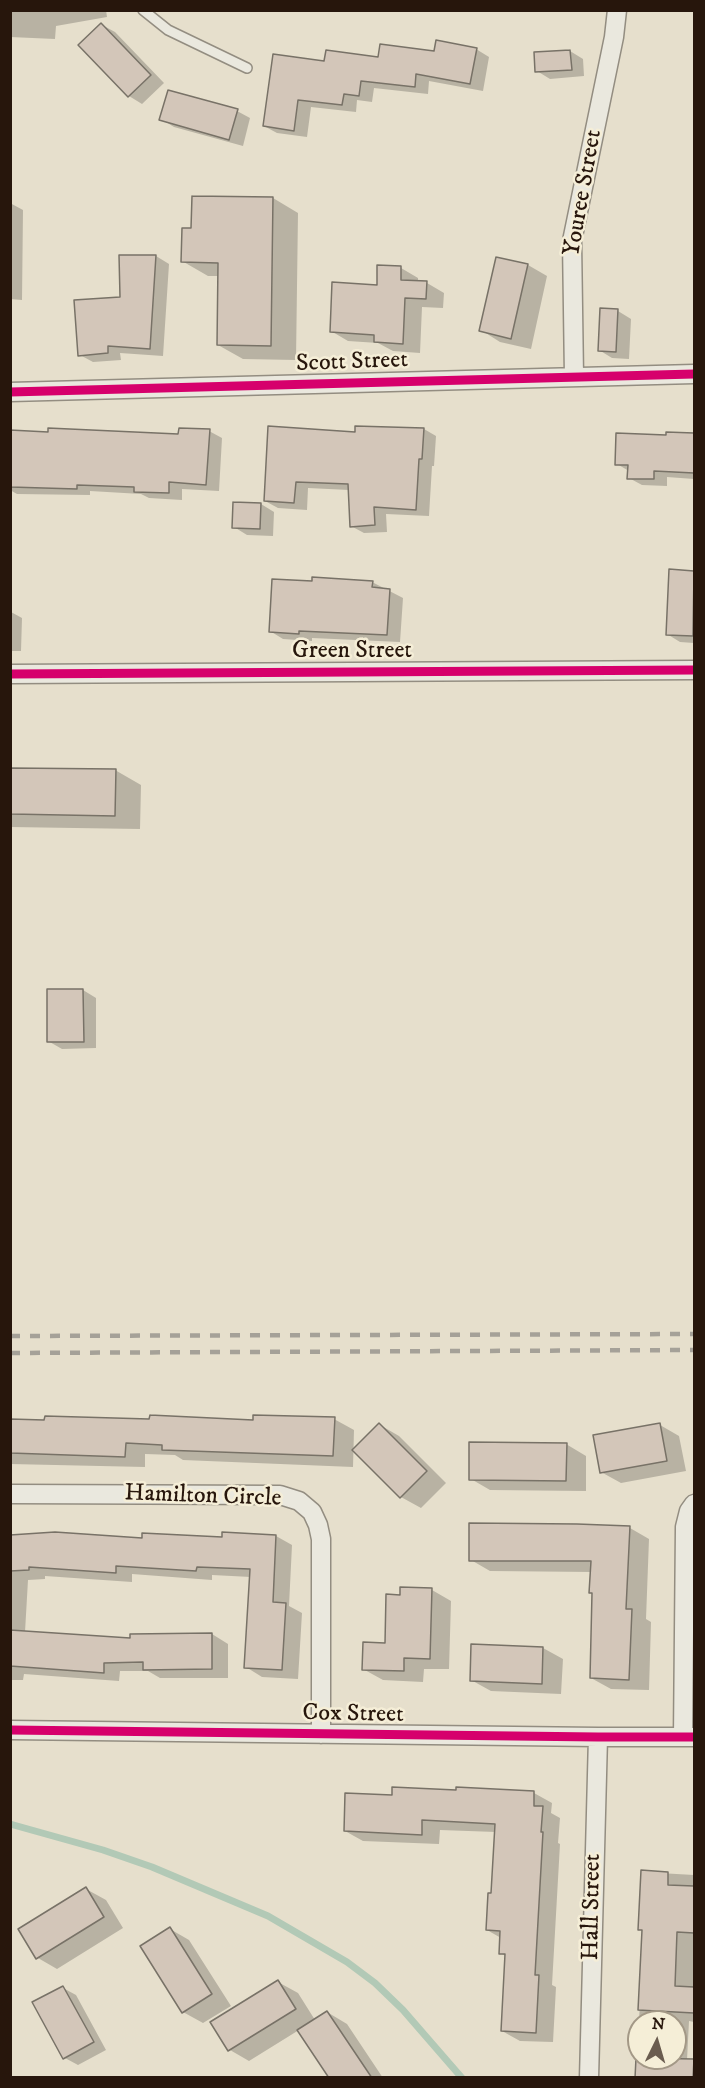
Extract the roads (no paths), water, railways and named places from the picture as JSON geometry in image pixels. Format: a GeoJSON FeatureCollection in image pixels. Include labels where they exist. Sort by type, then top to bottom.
{"type":"FeatureCollection","features":[{"type":"Feature","properties":{"kind":"street","name":"Youree Street"},"geometry":{"type":"LineString","coordinates":[[574,377],[572,241],[614,37],[617,10]]}},
{"type":"Feature","properties":{"kind":"street","name":"Scott Street"},"geometry":{"type":"LineString","coordinates":[[10,392],[694,374]]}},
{"type":"Feature","properties":{"kind":"street","name":"Green Street"},"geometry":{"type":"LineString","coordinates":[[10,674],[694,670]]}},
{"type":"Feature","properties":{"kind":"street","name":"Hamilton Circle"},"geometry":{"type":"LineString","coordinates":[[10,1494],[280,1495],[299,1501],[312,1512],[321,1539],[321,1734]]}},
{"type":"Feature","properties":{"kind":"street"},"geometry":{"type":"LineString","coordinates":[[689,1737],[685,1527],[689,1511],[694,1504]]}},
{"type":"Feature","properties":{"kind":"street","name":"Cox Street"},"geometry":{"type":"LineString","coordinates":[[10,1730],[689,1737]]}},
{"type":"Feature","properties":{"kind":"street","name":"Hall Street"},"geometry":{"type":"LineString","coordinates":[[589,2078],[598,1737]]}},
{"type":"Feature","properties":{"kind":"lane"},"geometry":{"type":"LineString","coordinates":[[142,10],[168,30],[247,68]]}},
{"type":"Feature","properties":{"kind":"waterway"},"geometry":{"type":"LineString","coordinates":[[10,1824],[103,1850],[152,1867],[268,1916],[347,1962],[375,1983],[403,2010],[462,2078]]}},
{"type":"Feature","properties":{"kind":"railway"},"geometry":{"type":"LineString","coordinates":[[10,1336],[694,1334]]}},
{"type":"Feature","properties":{"kind":"railway"},"geometry":{"type":"LineString","coordinates":[[10,1353],[694,1350]]}}]}
